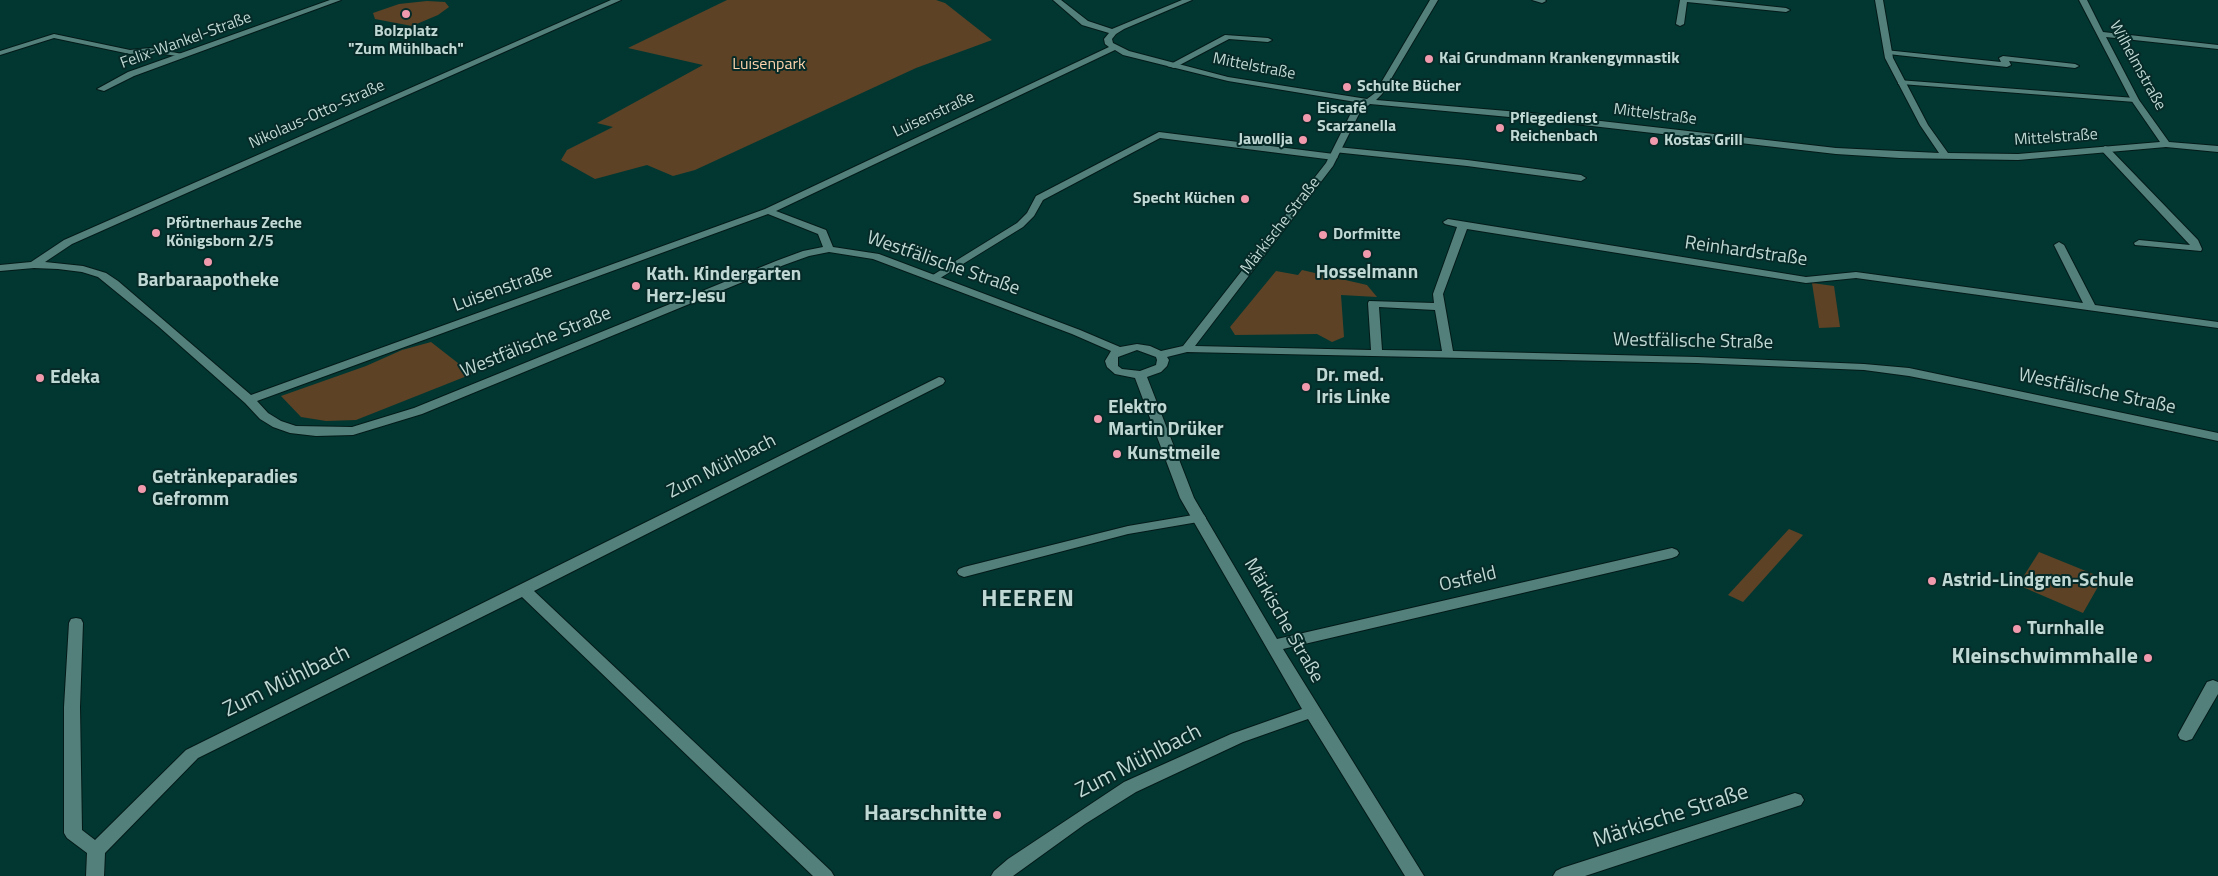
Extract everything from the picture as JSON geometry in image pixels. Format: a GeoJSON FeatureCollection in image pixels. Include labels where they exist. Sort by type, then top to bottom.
{"type":"FeatureCollection","features":[{"type":"Feature","properties":{"kind":"street","name":"Felix-Wankel-Straße"},"geometry":{"type":"LineString","coordinates":[[101,89],[132,74],[337,0]]}},
{"type":"Feature","properties":{"kind":"street","name":"Nikolaus-Otto-Straße"},"geometry":{"type":"LineString","coordinates":[[34,265],[68,242],[617,0]]}},
{"type":"Feature","properties":{"kind":"street"},"geometry":{"type":"LineString","coordinates":[[1058,0],[1085,23],[1113,32]]}},
{"type":"Feature","properties":{"kind":"street"},"geometry":{"type":"LineString","coordinates":[[1114,48],[1108,39],[1113,32],[1188,0]]}},
{"type":"Feature","properties":{"kind":"street","name":"Märkische Straße"},"geometry":{"type":"LineString","coordinates":[[1187,348],[1336,154],[1355,113],[1371,102],[1378,94],[1434,0]]}},
{"type":"Feature","properties":{"kind":"street"},"geometry":{"type":"LineString","coordinates":[[1680,24],[1684,0]]}},
{"type":"Feature","properties":{"kind":"street"},"geometry":{"type":"LineString","coordinates":[[1689,0],[1786,10]]}},
{"type":"Feature","properties":{"kind":"street"},"geometry":{"type":"LineString","coordinates":[[1879,0],[1888,52],[1901,82],[1924,125],[1946,156]]}},
{"type":"Feature","properties":{"kind":"street","name":"Wilhelmstraße"},"geometry":{"type":"LineString","coordinates":[[2083,0],[2135,100],[2166,144]]}},
{"type":"Feature","properties":{"kind":"street"},"geometry":{"type":"LineString","coordinates":[[2102,34],[2218,47]]}},
{"type":"Feature","properties":{"kind":"street"},"geometry":{"type":"LineString","coordinates":[[0,52],[54,36],[130,52],[150,50],[184,55]]}},
{"type":"Feature","properties":{"kind":"street"},"geometry":{"type":"LineString","coordinates":[[1171,66],[1228,37],[1268,40]]}},
{"type":"Feature","properties":{"kind":"street","name":"Mittelstraße"},"geometry":{"type":"LineString","coordinates":[[1114,48],[1171,66],[1228,78],[1371,102],[1531,116],[1836,151],[1946,156],[2018,156],[2166,144],[2218,149]]}},
{"type":"Feature","properties":{"kind":"street","name":"Luisenstraße"},"geometry":{"type":"LineString","coordinates":[[249,400],[768,211],[1114,48]]}},
{"type":"Feature","properties":{"kind":"street"},"geometry":{"type":"LineString","coordinates":[[1888,52],[2007,65],[2003,58],[2075,66]]}},
{"type":"Feature","properties":{"kind":"street"},"geometry":{"type":"LineString","coordinates":[[1901,82],[2135,100]]}},
{"type":"Feature","properties":{"kind":"street"},"geometry":{"type":"LineString","coordinates":[[932,278],[1020,225],[1031,214],[1040,198],[1159,135],[1336,154],[1468,163],[1581,178]]}},
{"type":"Feature","properties":{"kind":"street"},"geometry":{"type":"LineString","coordinates":[[2105,149],[2194,242],[2197,249],[2139,243]]}},
{"type":"Feature","properties":{"kind":"street"},"geometry":{"type":"LineString","coordinates":[[768,211],[822,232],[829,250]]}},
{"type":"Feature","properties":{"kind":"street"},"geometry":{"type":"LineString","coordinates":[[1448,222],[1463,225],[1438,294],[1448,355]]}},
{"type":"Feature","properties":{"kind":"street","name":"Reinhardstraße"},"geometry":{"type":"LineString","coordinates":[[1463,225],[1806,280],[1856,275],[2218,325]]}},
{"type":"Feature","properties":{"kind":"street"},"geometry":{"type":"LineString","coordinates":[[2059,245],[2091,308]]}},
{"type":"Feature","properties":{"kind":"street","name":"Westfälische Straße"},"geometry":{"type":"LineString","coordinates":[[0,268],[34,265],[82,269],[102,275],[114,282],[249,400],[264,416],[294,430],[316,432],[353,432],[418,411],[780,263],[806,253],[829,250],[875,256],[1076,332],[1119,351]]}},
{"type":"Feature","properties":{"kind":"street"},"geometry":{"type":"LineString","coordinates":[[1377,354],[1373,303],[1440,307]]}},
{"type":"Feature","properties":{"kind":"street"},"geometry":{"type":"LineString","coordinates":[[1127,348],[1146,348],[1160,355],[1162,366],[1157,370],[1140,375],[1119,372],[1113,367],[1111,361],[1113,356],[1119,351],[1127,348]]}},
{"type":"Feature","properties":{"kind":"street","name":"Westfälische Straße"},"geometry":{"type":"LineString","coordinates":[[1160,355],[1187,348],[1377,354],[1698,360],[1864,367],[1909,372],[1975,385],[2218,437]]}},
{"type":"Feature","properties":{"kind":"street","name":"Märkische Straße"},"geometry":{"type":"LineString","coordinates":[[1140,375],[1188,498],[1272,646],[1415,876]]}},
{"type":"Feature","properties":{"kind":"street","name":"Zum Mühlbach"},"geometry":{"type":"LineString","coordinates":[[96,850],[192,754],[524,590],[939,381]]}},
{"type":"Feature","properties":{"kind":"street"},"geometry":{"type":"LineString","coordinates":[[964,572],[1128,530],[1199,518]]}},
{"type":"Feature","properties":{"kind":"street","name":"Ostfeld"},"geometry":{"type":"LineString","coordinates":[[1272,646],[1672,553]]}},
{"type":"Feature","properties":{"kind":"street"},"geometry":{"type":"LineString","coordinates":[[524,590],[825,876]]}},
{"type":"Feature","properties":{"kind":"street"},"geometry":{"type":"LineString","coordinates":[[76,623],[72,707],[73,833],[96,850],[95,876]]}},
{"type":"Feature","properties":{"kind":"street"},"geometry":{"type":"LineString","coordinates":[[2186,735],[2213,686],[2218,688]]}},
{"type":"Feature","properties":{"kind":"street","name":"Zum Mühlbach"},"geometry":{"type":"LineString","coordinates":[[1000,876],[1070,824],[1130,787],[1237,738],[1312,712]]}},
{"type":"Feature","properties":{"kind":"street","name":"Märkische Straße"},"geometry":{"type":"LineString","coordinates":[[1562,876],[1795,800]]}},
{"type":"Feature","properties":{"kind":"green space","name":"Luisenpark"},"geometry":{"type":"Polygon","coordinates":[[[727,0],[936,0],[945,3],[992,40],[916,68],[695,170],[673,176],[647,165],[595,179],[561,160],[567,150],[613,127],[597,123],[703,65],[628,48],[727,0]]]}},
{"type":"Feature","properties":{"kind":"green space","name":"Bolzplatz \"Zum Mühlbach\""},"geometry":{"type":"Polygon","coordinates":[[[427,1],[445,2],[449,7],[438,15],[412,26],[375,19],[373,13],[399,4],[427,1]]]}},
{"type":"Feature","properties":{"kind":"green space"},"geometry":{"type":"Polygon","coordinates":[[[1302,270],[1367,285],[1377,297],[1341,295],[1344,337],[1332,342],[1317,334],[1235,335],[1230,327],[1276,271],[1298,275],[1302,270]]]}},
{"type":"Feature","properties":{"kind":"green space"},"geometry":{"type":"Polygon","coordinates":[[[1812,283],[1834,286],[1840,327],[1819,328],[1812,283]]]}},
{"type":"Feature","properties":{"kind":"green space"},"geometry":{"type":"Polygon","coordinates":[[[431,342],[472,374],[356,420],[326,421],[301,417],[281,396],[366,366],[402,350],[431,342]]]}},
{"type":"Feature","properties":{"kind":"green space"},"geometry":{"type":"Polygon","coordinates":[[[1789,529],[1803,535],[1743,602],[1728,595],[1789,529]]]}},
{"type":"Feature","properties":{"kind":"green space"},"geometry":{"type":"Polygon","coordinates":[[[2039,552],[2103,578],[2083,613],[2018,585],[2039,552]]]}},
{"type":"Feature","properties":{"kind":"place","name":"Bolzplatz \"Zum Mühlbach\""},"geometry":{"type":"Point","coordinates":[406,14]}},
{"type":"Feature","properties":{"kind":"place","name":"Kai Grundmann Krankengymnastik"},"geometry":{"type":"Point","coordinates":[1429,59]}},
{"type":"Feature","properties":{"kind":"place","name":"Schulte Bücher"},"geometry":{"type":"Point","coordinates":[1347,87]}},
{"type":"Feature","properties":{"kind":"place","name":"Eiscafé Scarzanella"},"geometry":{"type":"Point","coordinates":[1307,118]}},
{"type":"Feature","properties":{"kind":"place","name":"Pflegedienst Reichenbach"},"geometry":{"type":"Point","coordinates":[1500,128]}},
{"type":"Feature","properties":{"kind":"place","name":"Jawollja"},"geometry":{"type":"Point","coordinates":[1303,140]}},
{"type":"Feature","properties":{"kind":"place","name":"Kostas Grill"},"geometry":{"type":"Point","coordinates":[1654,141]}},
{"type":"Feature","properties":{"kind":"place","name":"Specht Küchen"},"geometry":{"type":"Point","coordinates":[1245,199]}},
{"type":"Feature","properties":{"kind":"place","name":"Pförtnerhaus Zeche Königsborn 2/5"},"geometry":{"type":"Point","coordinates":[156,233]}},
{"type":"Feature","properties":{"kind":"place","name":"Dorfmitte"},"geometry":{"type":"Point","coordinates":[1323,235]}},
{"type":"Feature","properties":{"kind":"place","name":"Hosselmann"},"geometry":{"type":"Point","coordinates":[1367,254]}},
{"type":"Feature","properties":{"kind":"place","name":"Barbaraapotheke"},"geometry":{"type":"Point","coordinates":[208,262]}},
{"type":"Feature","properties":{"kind":"place","name":"Kath. Kindergarten Herz-Jesu"},"geometry":{"type":"Point","coordinates":[636,286]}},
{"type":"Feature","properties":{"kind":"place","name":"Edeka"},"geometry":{"type":"Point","coordinates":[40,378]}},
{"type":"Feature","properties":{"kind":"place","name":"Dr. med. Iris Linke"},"geometry":{"type":"Point","coordinates":[1306,387]}},
{"type":"Feature","properties":{"kind":"place","name":"Elektro Martin Drüker"},"geometry":{"type":"Point","coordinates":[1098,419]}},
{"type":"Feature","properties":{"kind":"place","name":"Kunstmeile"},"geometry":{"type":"Point","coordinates":[1117,454]}},
{"type":"Feature","properties":{"kind":"place","name":"Getränkeparadies Gefromm"},"geometry":{"type":"Point","coordinates":[142,489]}},
{"type":"Feature","properties":{"kind":"place","name":"Astrid-Lindgren-Schule"},"geometry":{"type":"Point","coordinates":[1932,581]}},
{"type":"Feature","properties":{"kind":"place","name":"Turnhalle"},"geometry":{"type":"Point","coordinates":[2017,629]}},
{"type":"Feature","properties":{"kind":"place","name":"Kleinschwimmhalle"},"geometry":{"type":"Point","coordinates":[2148,658]}},
{"type":"Feature","properties":{"kind":"place","name":"Haarschnitte"},"geometry":{"type":"Point","coordinates":[997,815]}},
{"type":"Feature","properties":{"kind":"district","name":"HEEREN"},"geometry":{"type":"Point","coordinates":[1028,600]}}]}
